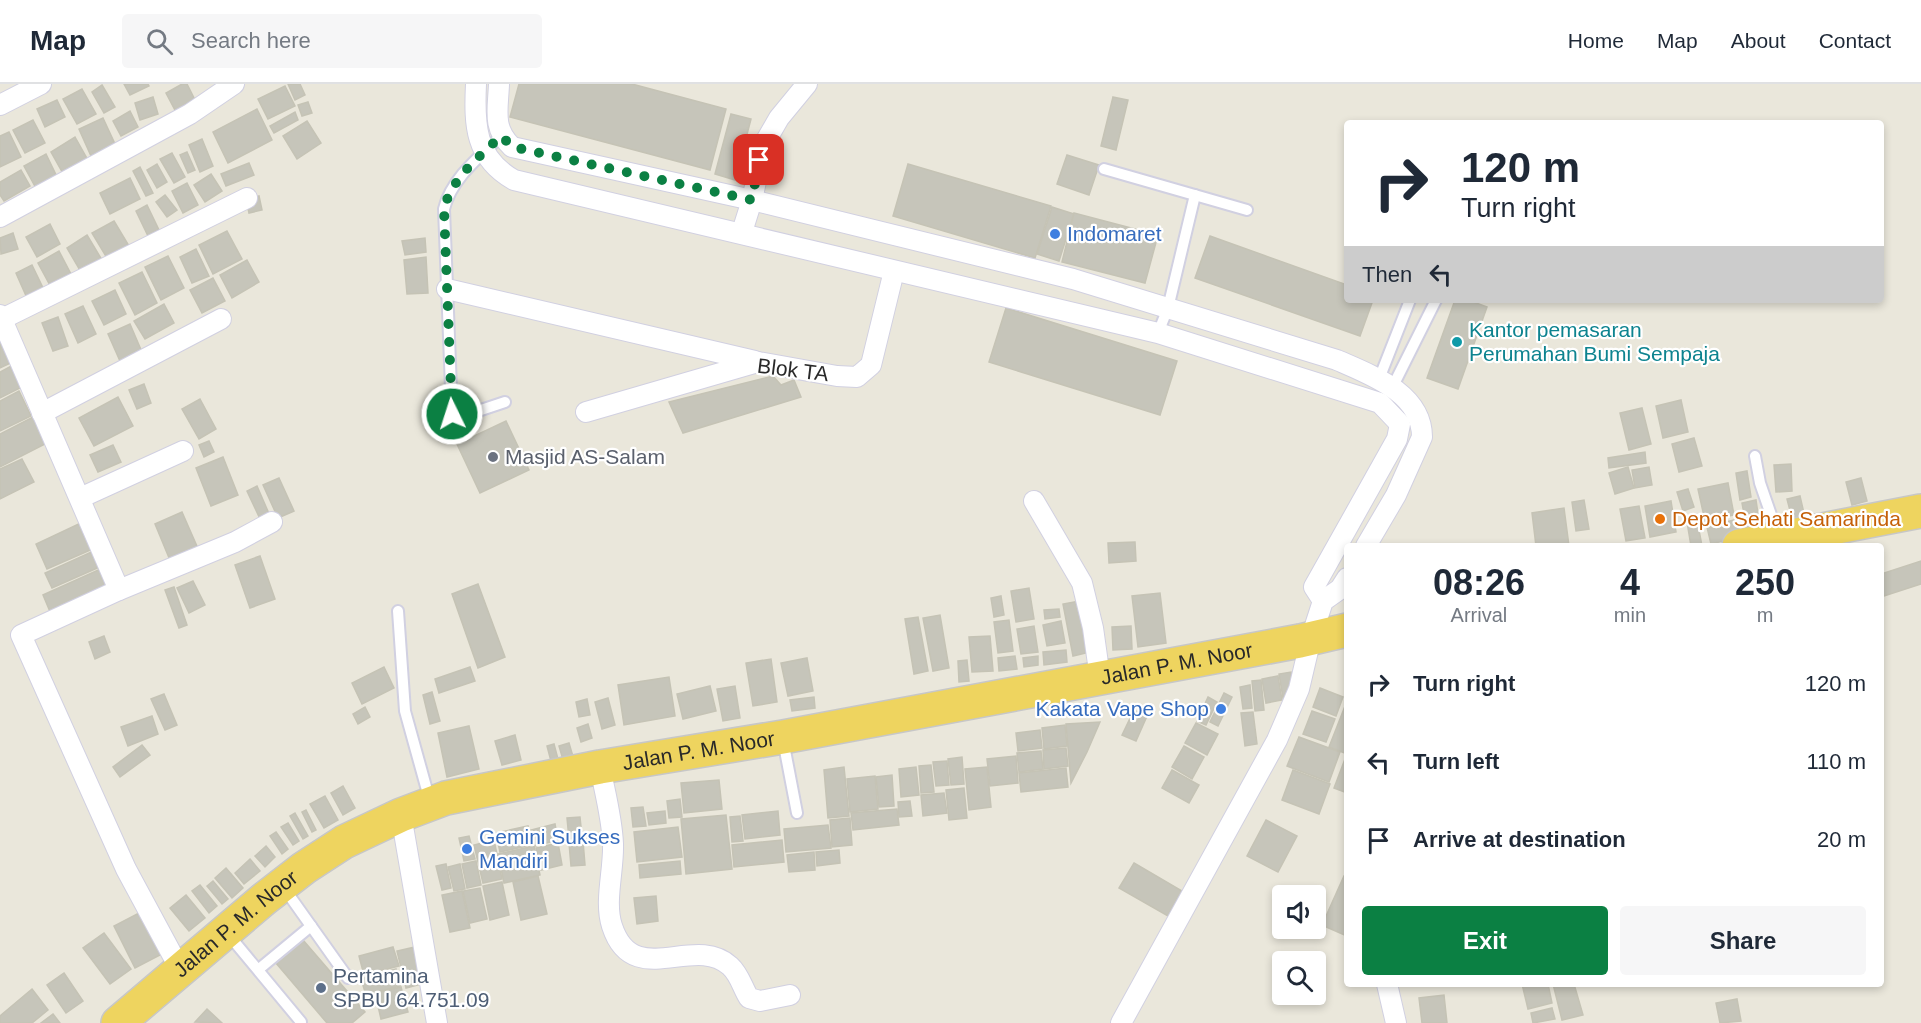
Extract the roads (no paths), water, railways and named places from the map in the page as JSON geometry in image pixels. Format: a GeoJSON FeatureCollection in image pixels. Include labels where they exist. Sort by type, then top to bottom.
{"type":"FeatureCollection","features":[{"type":"Feature","properties":{"kind":"highway"},"geometry":{"type":"LineString","coordinates":[[1756,543],[1921,511]]}},
{"type":"Feature","properties":{"kind":"highway"},"geometry":{"type":"LineString","coordinates":[[1861,543],[1921,531]]}},
{"type":"Feature","properties":{"kind":"highway","name":"Jalan P. M. Noor"},"geometry":{"type":"LineString","coordinates":[[118,1023],[282,885],[344,842],[446,798],[600,767],[783,737],[1344,631]]}},
{"type":"Feature","properties":{"kind":"street"},"geometry":{"type":"LineString","coordinates":[[0,105],[41,84]]}},
{"type":"Feature","properties":{"kind":"street"},"geometry":{"type":"LineString","coordinates":[[0,217],[190,114],[234,84]]}},
{"type":"Feature","properties":{"kind":"street"},"geometry":{"type":"LineString","coordinates":[[476,84],[477,134],[485,152],[498,171],[514,180],[742,232],[894,271],[1158,333],[1358,394],[1380,403],[1422,427],[1418,448],[1396,495],[1368,543]]}},
{"type":"Feature","properties":{"kind":"street"},"geometry":{"type":"LineString","coordinates":[[499,84],[497,123],[501,136],[513,147],[752,200],[1073,279],[1337,360],[1386,383],[1407,417]]}},
{"type":"Feature","properties":{"kind":"street"},"geometry":{"type":"LineString","coordinates":[[742,232],[752,200],[764,144],[779,118],[807,84]]}},
{"type":"Feature","properties":{"kind":"street"},"geometry":{"type":"LineString","coordinates":[[119,590],[1,317],[247,198]]}},
{"type":"Feature","properties":{"kind":"street","name":"Blok TA"},"geometry":{"type":"LineString","coordinates":[[586,412],[758,362],[837,376],[857,377],[871,365],[894,271]]}},
{"type":"Feature","properties":{"kind":"street"},"geometry":{"type":"LineString","coordinates":[[447,289],[758,362]]}},
{"type":"Feature","properties":{"kind":"street"},"geometry":{"type":"LineString","coordinates":[[42,413],[221,319]]}},
{"type":"Feature","properties":{"kind":"street"},"geometry":{"type":"LineString","coordinates":[[1323,601],[1314,587],[1407,417]]}},
{"type":"Feature","properties":{"kind":"street"},"geometry":{"type":"LineString","coordinates":[[80,498],[183,451]]}},
{"type":"Feature","properties":{"kind":"street"},"geometry":{"type":"LineString","coordinates":[[1034,501],[1082,583],[1093,628],[1100,678]]}},
{"type":"Feature","properties":{"kind":"street"},"geometry":{"type":"LineString","coordinates":[[181,971],[126,869],[21,635],[119,590],[235,542],[272,522]]}},
{"type":"Feature","properties":{"kind":"street"},"geometry":{"type":"LineString","coordinates":[[1121,1023],[1277,740],[1299,689],[1311,638],[1323,601],[1340,589],[1344,583]]}},
{"type":"Feature","properties":{"kind":"street"},"geometry":{"type":"LineString","coordinates":[[600,767],[613,844],[611,926],[621,946],[634,957],[647,959],[703,955],[716,958],[729,965],[749,998],[760,1001],[790,995]]}},
{"type":"Feature","properties":{"kind":"street"},"geometry":{"type":"LineString","coordinates":[[416,809],[437,1023]]}},
{"type":"Feature","properties":{"kind":"street"},"geometry":{"type":"LineString","coordinates":[[1388,987],[1396,1023]]}},
{"type":"Feature","properties":{"kind":"lane"},"geometry":{"type":"LineString","coordinates":[[501,136],[447,195],[444,209],[452,414],[457,418],[505,402]]}},
{"type":"Feature","properties":{"kind":"lane"},"geometry":{"type":"LineString","coordinates":[[1104,169],[1247,210]]}},
{"type":"Feature","properties":{"kind":"lane"},"geometry":{"type":"LineString","coordinates":[[1158,333],[1168,308],[1195,195]]}},
{"type":"Feature","properties":{"kind":"lane"},"geometry":{"type":"LineString","coordinates":[[1386,383],[1409,303]]}},
{"type":"Feature","properties":{"kind":"lane"},"geometry":{"type":"LineString","coordinates":[[1386,383],[1434,303]]}},
{"type":"Feature","properties":{"kind":"lane"},"geometry":{"type":"LineString","coordinates":[[1755,456],[1760,483],[1779,539]]}},
{"type":"Feature","properties":{"kind":"lane"},"geometry":{"type":"LineString","coordinates":[[398,611],[405,711],[416,809]]}},
{"type":"Feature","properties":{"kind":"lane"},"geometry":{"type":"LineString","coordinates":[[783,737],[797,813]]}},
{"type":"Feature","properties":{"kind":"lane"},"geometry":{"type":"LineString","coordinates":[[282,885],[348,978]]}},
{"type":"Feature","properties":{"kind":"lane"},"geometry":{"type":"LineString","coordinates":[[259,969],[311,926]]}},
{"type":"Feature","properties":{"kind":"lane"},"geometry":{"type":"LineString","coordinates":[[226,932],[301,1022]]}},
{"type":"Feature","properties":{"kind":"place","name":"Indomaret"},"geometry":{"type":"Point","coordinates":[1055,234]}},
{"type":"Feature","properties":{"kind":"place","name":"Kantor pemasaran Perumahan Bumi Sempaja"},"geometry":{"type":"Point","coordinates":[1457,342]}},
{"type":"Feature","properties":{"kind":"place","name":"Masjid AS-Salam"},"geometry":{"type":"Point","coordinates":[493,457]}},
{"type":"Feature","properties":{"kind":"place","name":"Depot Sehati Samarinda"},"geometry":{"type":"Point","coordinates":[1660,519]}},
{"type":"Feature","properties":{"kind":"place","name":"Kakata Vape Shop"},"geometry":{"type":"Point","coordinates":[1221,709]}},
{"type":"Feature","properties":{"kind":"place","name":"Gemini Sukses Mandiri"},"geometry":{"type":"Point","coordinates":[467,849]}},
{"type":"Feature","properties":{"kind":"place","name":"Pertamina SPBU 64.751.09"},"geometry":{"type":"Point","coordinates":[321,988]}}]}
